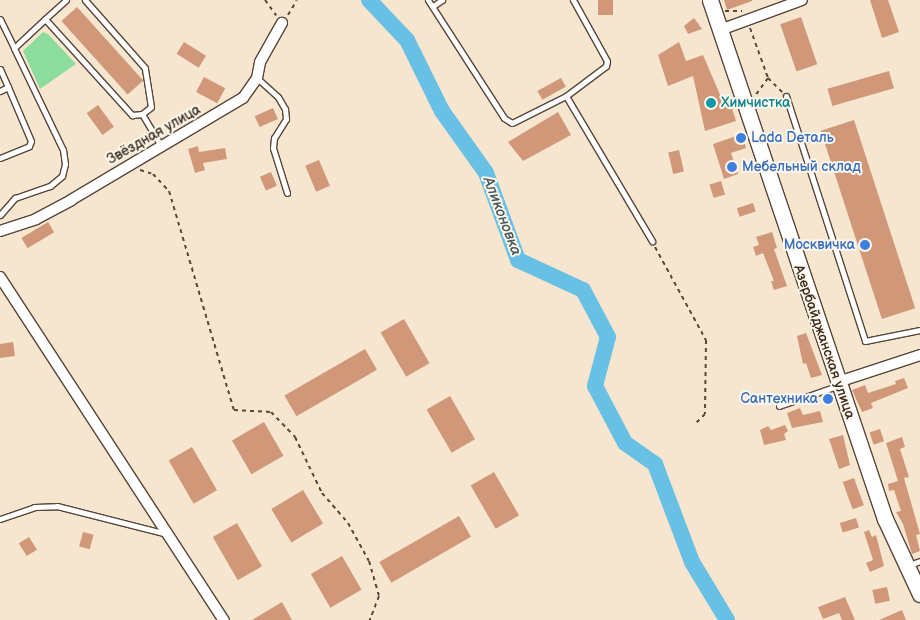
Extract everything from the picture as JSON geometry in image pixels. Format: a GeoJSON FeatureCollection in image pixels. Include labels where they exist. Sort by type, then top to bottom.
{"type":"FeatureCollection","features":[{"type":"Feature","properties":{"kind":"main road","name":"Азербайджанская улица"},"geometry":{"type":"LineString","coordinates":[[716,3],[720,30],[839,384],[905,566],[920,594]]}},
{"type":"Feature","properties":{"kind":"street"},"geometry":{"type":"LineString","coordinates":[[720,30],[802,0]]}},
{"type":"Feature","properties":{"kind":"street","name":"Звёздная улица"},"geometry":{"type":"LineString","coordinates":[[0,231],[36,219],[226,110],[243,98],[257,78],[260,62],[282,23]]}},
{"type":"Feature","properties":{"kind":"street"},"geometry":{"type":"LineString","coordinates":[[0,277],[224,620]]}},
{"type":"Feature","properties":{"kind":"street"},"geometry":{"type":"LineString","coordinates":[[839,384],[920,355]]}},
{"type":"Feature","properties":{"kind":"lane"},"geometry":{"type":"LineString","coordinates":[[14,48],[66,0]]}},
{"type":"Feature","properties":{"kind":"lane"},"geometry":{"type":"LineString","coordinates":[[45,19],[132,115],[142,114],[151,107],[145,68],[85,0]]}},
{"type":"Feature","properties":{"kind":"lane"},"geometry":{"type":"LineString","coordinates":[[428,0],[508,122],[516,123],[566,96],[603,71],[606,61],[573,0]]}},
{"type":"Feature","properties":{"kind":"lane"},"geometry":{"type":"LineString","coordinates":[[433,6],[442,0]]}},
{"type":"Feature","properties":{"kind":"lane"},"geometry":{"type":"LineString","coordinates":[[0,18],[63,150],[65,164],[62,176],[50,186],[15,198],[0,215]]}},
{"type":"Feature","properties":{"kind":"lane"},"geometry":{"type":"LineString","coordinates":[[0,69],[31,141],[29,146],[0,158]]}},
{"type":"Feature","properties":{"kind":"lane"},"geometry":{"type":"LineString","coordinates":[[257,78],[278,97],[285,109],[286,118],[274,138],[273,148],[287,193]]}},
{"type":"Feature","properties":{"kind":"lane"},"geometry":{"type":"LineString","coordinates":[[0,91],[8,87]]}},
{"type":"Feature","properties":{"kind":"lane"},"geometry":{"type":"LineString","coordinates":[[566,96],[652,241]]}},
{"type":"Feature","properties":{"kind":"lane"},"geometry":{"type":"LineString","coordinates":[[786,96],[805,160],[865,340],[920,330]]}},
{"type":"Feature","properties":{"kind":"lane"},"geometry":{"type":"LineString","coordinates":[[142,114],[161,146]]}},
{"type":"Feature","properties":{"kind":"lane"},"geometry":{"type":"LineString","coordinates":[[779,406],[839,384]]}},
{"type":"Feature","properties":{"kind":"lane"},"geometry":{"type":"LineString","coordinates":[[0,519],[34,507],[57,506],[167,534]]}},
{"type":"Feature","properties":{"kind":"lane"},"geometry":{"type":"LineString","coordinates":[[905,566],[920,561]]}},
{"type":"Feature","properties":{"kind":"path"},"geometry":{"type":"LineString","coordinates":[[265,0],[282,23],[297,0]]}},
{"type":"Feature","properties":{"kind":"path"},"geometry":{"type":"LineString","coordinates":[[716,3],[730,12],[737,10],[745,12],[768,78],[778,88]]}},
{"type":"Feature","properties":{"kind":"path"},"geometry":{"type":"LineString","coordinates":[[755,96],[768,78]]}},
{"type":"Feature","properties":{"kind":"path"},"geometry":{"type":"LineString","coordinates":[[758,106],[786,96]]}},
{"type":"Feature","properties":{"kind":"path"},"geometry":{"type":"LineString","coordinates":[[780,170],[805,160]]}},
{"type":"Feature","properties":{"kind":"path"},"geometry":{"type":"LineString","coordinates":[[128,166],[153,174],[168,191],[234,410],[271,412],[295,437],[322,494],[348,523],[369,561],[379,596],[370,620]]}},
{"type":"Feature","properties":{"kind":"path"},"geometry":{"type":"LineString","coordinates":[[652,241],[706,340],[705,414],[696,423]]}},
{"type":"Feature","properties":{"kind":"green space"},"geometry":{"type":"Polygon","coordinates":[[[43,32],[48,34],[76,64],[40,89],[23,51],[43,32]]]}},
{"type":"Feature","properties":{"kind":"building"},"geometry":{"type":"Polygon","coordinates":[[[598,0],[613,0],[613,15],[598,15],[598,0]]]}},
{"type":"Feature","properties":{"kind":"building"},"geometry":{"type":"Polygon","coordinates":[[[724,0],[752,0],[752,1],[727,10],[724,0]]]}},
{"type":"Feature","properties":{"kind":"building"},"geometry":{"type":"Polygon","coordinates":[[[870,0],[888,0],[899,32],[882,38],[870,0]]]}},
{"type":"Feature","properties":{"kind":"building"},"geometry":{"type":"Polygon","coordinates":[[[77,7],[143,81],[128,95],[61,21],[77,7]]]}},
{"type":"Feature","properties":{"kind":"building"},"geometry":{"type":"Polygon","coordinates":[[[801,17],[817,64],[796,71],[780,24],[801,17]]]}},
{"type":"Feature","properties":{"kind":"building"},"geometry":{"type":"Polygon","coordinates":[[[694,18],[702,29],[688,34],[684,26],[694,18]]]}},
{"type":"Feature","properties":{"kind":"building"},"geometry":{"type":"Polygon","coordinates":[[[184,42],[206,56],[199,68],[177,54],[184,42]]]}},
{"type":"Feature","properties":{"kind":"building"},"geometry":{"type":"Polygon","coordinates":[[[679,42],[686,61],[703,55],[724,104],[730,102],[736,121],[705,131],[693,76],[668,86],[658,55],[679,42]]]}},
{"type":"Feature","properties":{"kind":"building"},"geometry":{"type":"Polygon","coordinates":[[[889,71],[894,88],[832,106],[827,89],[889,71]]]}},
{"type":"Feature","properties":{"kind":"building"},"geometry":{"type":"Polygon","coordinates":[[[204,77],[225,88],[217,103],[196,92],[204,77]]]}},
{"type":"Feature","properties":{"kind":"building"},"geometry":{"type":"Polygon","coordinates":[[[561,78],[566,87],[542,100],[537,91],[561,78]]]}},
{"type":"Feature","properties":{"kind":"building"},"geometry":{"type":"Polygon","coordinates":[[[98,105],[114,127],[103,135],[87,113],[98,105]]]}},
{"type":"Feature","properties":{"kind":"building"},"geometry":{"type":"Polygon","coordinates":[[[273,108],[278,119],[260,127],[255,116],[273,108]]]}},
{"type":"Feature","properties":{"kind":"building"},"geometry":{"type":"Polygon","coordinates":[[[558,112],[571,135],[523,161],[508,142],[558,112]]]}},
{"type":"Feature","properties":{"kind":"building"},"geometry":{"type":"Polygon","coordinates":[[[854,120],[915,308],[882,319],[821,131],[854,120]]]}},
{"type":"Feature","properties":{"kind":"building"},"geometry":{"type":"Polygon","coordinates":[[[742,134],[746,148],[731,153],[738,174],[724,179],[713,144],[742,134]]]}},
{"type":"Feature","properties":{"kind":"building"},"geometry":{"type":"Polygon","coordinates":[[[198,146],[199,152],[225,148],[227,159],[203,163],[205,170],[195,173],[188,149],[198,146]]]}},
{"type":"Feature","properties":{"kind":"building"},"geometry":{"type":"Polygon","coordinates":[[[679,150],[684,171],[673,174],[668,152],[679,150]]]}},
{"type":"Feature","properties":{"kind":"building"},"geometry":{"type":"Polygon","coordinates":[[[319,160],[330,186],[316,192],[305,166],[319,160]]]}},
{"type":"Feature","properties":{"kind":"building"},"geometry":{"type":"Polygon","coordinates":[[[271,172],[277,186],[266,190],[260,177],[271,172]]]}},
{"type":"Feature","properties":{"kind":"building"},"geometry":{"type":"Polygon","coordinates":[[[721,181],[725,194],[714,198],[710,185],[721,181]]]}},
{"type":"Feature","properties":{"kind":"building"},"geometry":{"type":"Polygon","coordinates":[[[753,203],[756,212],[740,217],[737,208],[753,203]]]}},
{"type":"Feature","properties":{"kind":"building"},"geometry":{"type":"Polygon","coordinates":[[[48,222],[54,232],[28,248],[21,238],[48,222]]]}},
{"type":"Feature","properties":{"kind":"building"},"geometry":{"type":"Polygon","coordinates":[[[772,232],[777,248],[774,249],[787,286],[774,290],[771,281],[774,281],[763,253],[756,256],[753,247],[759,245],[756,237],[772,232]]]}},
{"type":"Feature","properties":{"kind":"building"},"geometry":{"type":"Polygon","coordinates":[[[404,319],[430,363],[406,377],[381,332],[404,319]]]}},
{"type":"Feature","properties":{"kind":"building"},"geometry":{"type":"Polygon","coordinates":[[[806,333],[822,375],[811,378],[806,363],[803,364],[797,336],[806,333]]]}},
{"type":"Feature","properties":{"kind":"building"},"geometry":{"type":"Polygon","coordinates":[[[13,342],[15,356],[0,358],[0,344],[13,342]]]}},
{"type":"Feature","properties":{"kind":"building"},"geometry":{"type":"Polygon","coordinates":[[[365,349],[377,370],[296,416],[284,396],[365,349]]]}},
{"type":"Feature","properties":{"kind":"building"},"geometry":{"type":"Polygon","coordinates":[[[904,378],[908,388],[871,403],[873,408],[862,412],[852,390],[865,385],[868,393],[896,384],[895,381],[904,378]]]}},
{"type":"Feature","properties":{"kind":"building"},"geometry":{"type":"Polygon","coordinates":[[[450,396],[475,439],[452,453],[427,410],[450,396]]]}},
{"type":"Feature","properties":{"kind":"building"},"geometry":{"type":"Polygon","coordinates":[[[800,408],[803,415],[820,411],[823,422],[792,428],[787,413],[800,408]]]}},
{"type":"Feature","properties":{"kind":"building"},"geometry":{"type":"Polygon","coordinates":[[[264,422],[284,456],[251,474],[232,440],[264,422]]]}},
{"type":"Feature","properties":{"kind":"building"},"geometry":{"type":"Polygon","coordinates":[[[785,425],[788,431],[784,434],[786,440],[764,445],[760,430],[768,426],[771,430],[785,425]]]}},
{"type":"Feature","properties":{"kind":"building"},"geometry":{"type":"Polygon","coordinates":[[[880,429],[884,441],[874,445],[870,432],[880,429]]]}},
{"type":"Feature","properties":{"kind":"building"},"geometry":{"type":"Polygon","coordinates":[[[843,435],[850,465],[839,469],[829,439],[843,435]]]}},
{"type":"Feature","properties":{"kind":"building"},"geometry":{"type":"Polygon","coordinates":[[[902,437],[905,447],[900,449],[909,477],[904,478],[920,534],[916,535],[920,551],[912,554],[903,524],[896,512],[901,511],[894,490],[889,491],[888,484],[898,481],[886,443],[902,437]]]}},
{"type":"Feature","properties":{"kind":"building"},"geometry":{"type":"Polygon","coordinates":[[[192,447],[217,490],[194,504],[169,460],[192,447]]]}},
{"type":"Feature","properties":{"kind":"building"},"geometry":{"type":"Polygon","coordinates":[[[494,472],[519,515],[496,529],[471,485],[494,472]]]}},
{"type":"Feature","properties":{"kind":"building"},"geometry":{"type":"Polygon","coordinates":[[[854,478],[864,505],[853,509],[843,482],[854,478]]]}},
{"type":"Feature","properties":{"kind":"building"},"geometry":{"type":"Polygon","coordinates":[[[303,490],[323,523],[291,542],[271,509],[303,490]]]}},
{"type":"Feature","properties":{"kind":"building"},"geometry":{"type":"Polygon","coordinates":[[[459,516],[471,537],[391,583],[379,562],[459,516]]]}},
{"type":"Feature","properties":{"kind":"building"},"geometry":{"type":"Polygon","coordinates":[[[856,518],[859,528],[843,533],[840,523],[856,518]]]}},
{"type":"Feature","properties":{"kind":"building"},"geometry":{"type":"Polygon","coordinates":[[[237,523],[262,566],[238,580],[213,537],[237,523]]]}},
{"type":"Feature","properties":{"kind":"building"},"geometry":{"type":"Polygon","coordinates":[[[869,530],[872,537],[876,535],[884,566],[870,572],[866,563],[873,560],[864,532],[869,530]]]}},
{"type":"Feature","properties":{"kind":"building"},"geometry":{"type":"Polygon","coordinates":[[[83,532],[94,535],[90,549],[79,546],[83,532]]]}},
{"type":"Feature","properties":{"kind":"building"},"geometry":{"type":"Polygon","coordinates":[[[29,537],[37,550],[27,556],[19,543],[29,537]]]}},
{"type":"Feature","properties":{"kind":"building"},"geometry":{"type":"Polygon","coordinates":[[[342,556],[362,590],[330,608],[311,574],[342,556]]]}},
{"type":"Feature","properties":{"kind":"building"},"geometry":{"type":"Polygon","coordinates":[[[887,587],[890,601],[875,604],[872,590],[887,587]]]}},
{"type":"Feature","properties":{"kind":"building"},"geometry":{"type":"Polygon","coordinates":[[[845,597],[855,620],[842,620],[839,613],[823,619],[818,607],[845,597]]]}},
{"type":"Feature","properties":{"kind":"building"},"geometry":{"type":"Polygon","coordinates":[[[282,602],[292,620],[252,620],[282,602]]]}},
{"type":"Feature","properties":{"kind":"building"},"geometry":{"type":"Polygon","coordinates":[[[902,610],[906,620],[879,620],[902,610]]]}},
{"type":"Feature","properties":{"kind":"waterway","name":"Аликоновка"},"geometry":{"type":"LineString","coordinates":[[369,0],[407,40],[442,111],[486,173],[518,260],[583,290],[608,337],[595,386],[625,443],[655,464],[692,562],[727,620]]}},
{"type":"Feature","properties":{"kind":"place","name":"Химчистка"},"geometry":{"type":"Point","coordinates":[711,103]}},
{"type":"Feature","properties":{"kind":"place","name":"Lada Dеталь"},"geometry":{"type":"Point","coordinates":[741,138]}},
{"type":"Feature","properties":{"kind":"place","name":"Мебельный склад"},"geometry":{"type":"Point","coordinates":[732,167]}},
{"type":"Feature","properties":{"kind":"place","name":"Москвичка"},"geometry":{"type":"Point","coordinates":[865,245]}},
{"type":"Feature","properties":{"kind":"place","name":"Сантехника"},"geometry":{"type":"Point","coordinates":[828,399]}}]}
